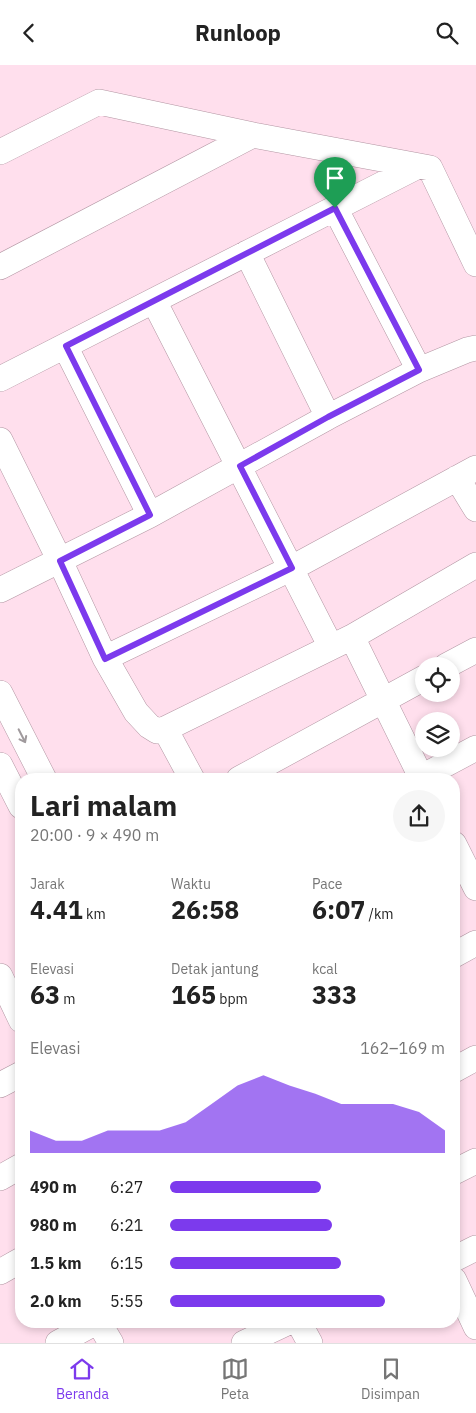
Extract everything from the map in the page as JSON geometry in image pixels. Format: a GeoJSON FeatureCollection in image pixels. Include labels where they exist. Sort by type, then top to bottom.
{"type":"FeatureCollection","features":[{"type":"Feature","properties":{"kind":"street"},"geometry":{"type":"LineString","coordinates":[[0,152],[99,102],[253,135],[430,168],[476,264]]}},
{"type":"Feature","properties":{"kind":"street"},"geometry":{"type":"LineString","coordinates":[[0,267],[253,135]]}},
{"type":"Feature","properties":{"kind":"street"},"geometry":{"type":"LineString","coordinates":[[0,379],[418,166]]}},
{"type":"Feature","properties":{"kind":"street"},"geometry":{"type":"LineString","coordinates":[[335,208],[419,370]]}},
{"type":"Feature","properties":{"kind":"street"},"geometry":{"type":"LineString","coordinates":[[247,253],[328,417]]}},
{"type":"Feature","properties":{"kind":"street"},"geometry":{"type":"LineString","coordinates":[[154,301],[292,568],[382,700],[418,773]]}},
{"type":"Feature","properties":{"kind":"street"},"geometry":{"type":"LineString","coordinates":[[66,346],[150,515]]}},
{"type":"Feature","properties":{"kind":"street"},"geometry":{"type":"LineString","coordinates":[[0,590],[150,515],[328,417],[419,370],[476,348]]}},
{"type":"Feature","properties":{"kind":"street"},"geometry":{"type":"LineString","coordinates":[[0,440],[60,561],[105,659],[136,712],[149,726],[157,731],[342,642],[476,565]]}},
{"type":"Feature","properties":{"kind":"street"},"geometry":{"type":"LineString","coordinates":[[105,659],[292,568],[467,473],[476,509]]}},
{"type":"Feature","properties":{"kind":"street"},"geometry":{"type":"LineString","coordinates":[[460,659],[476,650]]}},
{"type":"Feature","properties":{"kind":"street"},"geometry":{"type":"LineString","coordinates":[[250,773],[415,683]]}},
{"type":"Feature","properties":{"kind":"street"},"geometry":{"type":"LineString","coordinates":[[0,693],[41,773]]}},
{"type":"Feature","properties":{"kind":"street"},"geometry":{"type":"LineString","coordinates":[[164,729],[189,773]]}},
{"type":"Feature","properties":{"kind":"street"},"geometry":{"type":"LineString","coordinates":[[429,773],[476,748]]}},
{"type":"Feature","properties":{"kind":"street"},"geometry":{"type":"LineString","coordinates":[[0,765],[15,794]]}},
{"type":"Feature","properties":{"kind":"street"},"geometry":{"type":"LineString","coordinates":[[461,855],[476,887]]}},
{"type":"Feature","properties":{"kind":"street"},"geometry":{"type":"LineString","coordinates":[[460,952],[476,943]]}},
{"type":"Feature","properties":{"kind":"street"},"geometry":{"type":"LineString","coordinates":[[2,983],[15,1008]]}},
{"type":"Feature","properties":{"kind":"street"},"geometry":{"type":"LineString","coordinates":[[460,1067],[476,1058]]}},
{"type":"Feature","properties":{"kind":"street"},"geometry":{"type":"LineString","coordinates":[[0,1085],[15,1077]]}},
{"type":"Feature","properties":{"kind":"street"},"geometry":{"type":"LineString","coordinates":[[460,1169],[476,1161]]}},
{"type":"Feature","properties":{"kind":"street"},"geometry":{"type":"LineString","coordinates":[[0,1178],[15,1169]]}},
{"type":"Feature","properties":{"kind":"street"},"geometry":{"type":"LineString","coordinates":[[460,1256],[476,1247]]}},
{"type":"Feature","properties":{"kind":"street"},"geometry":{"type":"LineString","coordinates":[[0,1272],[15,1263]]}},
{"type":"Feature","properties":{"kind":"street"},"geometry":{"type":"LineString","coordinates":[[460,1293],[476,1327]]}},
{"type":"Feature","properties":{"kind":"street"},"geometry":{"type":"LineString","coordinates":[[58,1343],[85,1328]]}},
{"type":"Feature","properties":{"kind":"street"},"geometry":{"type":"LineString","coordinates":[[102,1328],[111,1343]]}},
{"type":"Feature","properties":{"kind":"street"},"geometry":{"type":"LineString","coordinates":[[244,1343],[276,1328]]}},
{"type":"Feature","properties":{"kind":"street"},"geometry":{"type":"LineString","coordinates":[[302,1328],[310,1343]]}},
{"type":"Feature","properties":{"kind":"route"},"geometry":{"type":"LineString","coordinates":[[335,208],[419,370],[328,417],[240,466],[292,568],[105,659],[60,561],[150,515],[66,346],[335,208]]}}]}
